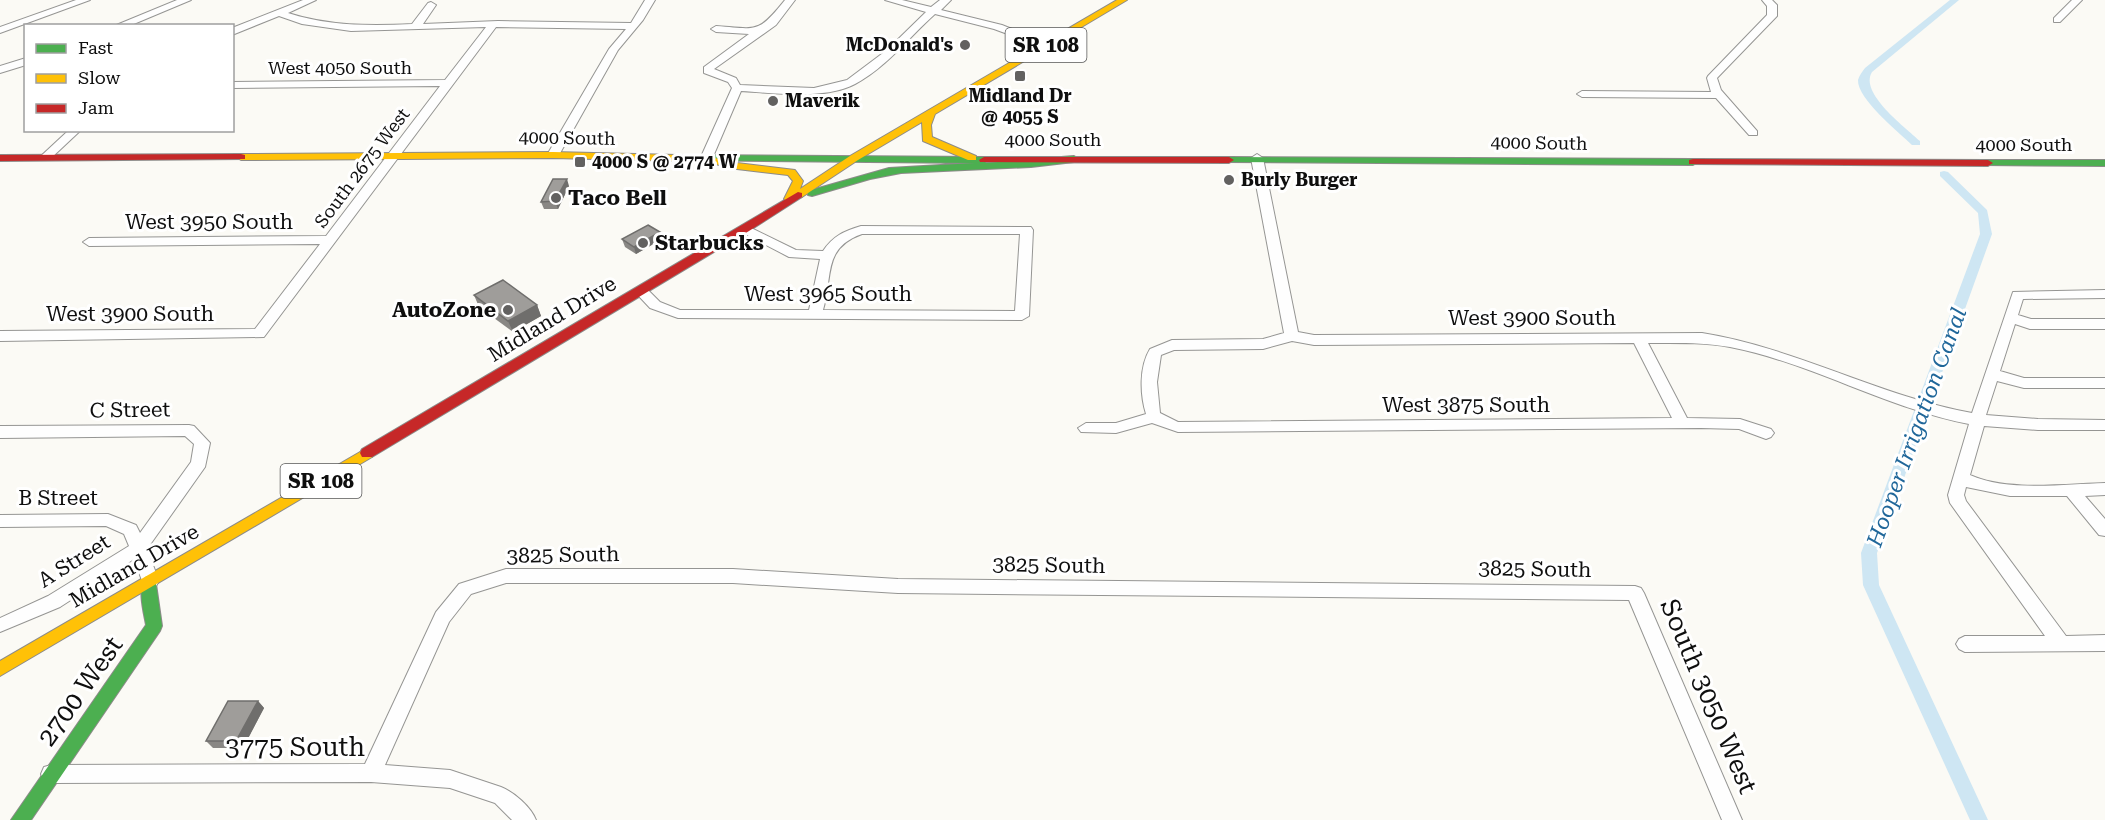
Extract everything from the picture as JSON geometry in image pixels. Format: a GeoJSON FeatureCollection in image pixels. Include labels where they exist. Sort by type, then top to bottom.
{"type":"FeatureCollection","features":[{"type":"Feature","properties":{"kind":"main road","name":"Midland Drive"},"geometry":{"type":"LineString","coordinates":[[0,669],[745,229],[854,158],[1123,0]]}},
{"type":"Feature","properties":{"kind":"main road"},"geometry":{"type":"LineString","coordinates":[[931,113],[926,125],[927,139],[972,158]]}},
{"type":"Feature","properties":{"kind":"main road","name":"4000 South"},"geometry":{"type":"LineString","coordinates":[[0,158],[553,155],[706,159],[1257,158],[1800,164],[2105,163]]}},
{"type":"Feature","properties":{"kind":"main road"},"geometry":{"type":"LineString","coordinates":[[706,159],[737,166],[783,169],[791,172],[798,181],[790,199]]}},
{"type":"Feature","properties":{"kind":"main road"},"geometry":{"type":"LineString","coordinates":[[790,199],[876,174],[900,170],[1039,166],[1074,159]]}},
{"type":"Feature","properties":{"kind":"main road","name":"2700 West"},"geometry":{"type":"LineString","coordinates":[[20,820],[154,626],[149,599],[150,581]]}},
{"type":"Feature","properties":{"kind":"street"},"geometry":{"type":"LineString","coordinates":[[0,30],[85,0]]}},
{"type":"Feature","properties":{"kind":"street"},"geometry":{"type":"LineString","coordinates":[[124,24],[186,0]]}},
{"type":"Feature","properties":{"kind":"street"},"geometry":{"type":"LineString","coordinates":[[234,31],[311,0]]}},
{"type":"Feature","properties":{"kind":"street"},"geometry":{"type":"LineString","coordinates":[[553,155],[614,49],[634,26],[650,0]]}},
{"type":"Feature","properties":{"kind":"street"},"geometry":{"type":"LineString","coordinates":[[737,88],[732,80],[708,71],[709,67],[772,23],[790,0]]}},
{"type":"Feature","properties":{"kind":"street"},"geometry":{"type":"LineString","coordinates":[[890,0],[998,27],[1047,45]]}},
{"type":"Feature","properties":{"kind":"street"},"geometry":{"type":"LineString","coordinates":[[737,88],[814,91],[851,82],[891,52],[946,0]]}},
{"type":"Feature","properties":{"kind":"street"},"geometry":{"type":"LineString","coordinates":[[1753,133],[1720,95],[1712,78],[1773,16],[1772,5],[1767,0]]}},
{"type":"Feature","properties":{"kind":"street"},"geometry":{"type":"LineString","coordinates":[[2057,20],[2077,0]]}},
{"type":"Feature","properties":{"kind":"street"},"geometry":{"type":"LineString","coordinates":[[416,26],[431,5]]}},
{"type":"Feature","properties":{"kind":"street"},"geometry":{"type":"LineString","coordinates":[[279,13],[301,22],[327,26],[493,24],[634,26]]}},
{"type":"Feature","properties":{"kind":"street","name":"South 2675 West"},"geometry":{"type":"LineString","coordinates":[[260,334],[493,24]]}},
{"type":"Feature","properties":{"kind":"street"},"geometry":{"type":"LineString","coordinates":[[716,29],[757,32]]}},
{"type":"Feature","properties":{"kind":"street"},"geometry":{"type":"LineString","coordinates":[[0,70],[24,62]]}},
{"type":"Feature","properties":{"kind":"street","name":"West 4050 South"},"geometry":{"type":"LineString","coordinates":[[234,85],[448,83]]}},
{"type":"Feature","properties":{"kind":"street"},"geometry":{"type":"LineString","coordinates":[[706,159],[737,88]]}},
{"type":"Feature","properties":{"kind":"street"},"geometry":{"type":"LineString","coordinates":[[1582,94],[1720,95]]}},
{"type":"Feature","properties":{"kind":"street"},"geometry":{"type":"LineString","coordinates":[[45,158],[74,132]]}},
{"type":"Feature","properties":{"kind":"street"},"geometry":{"type":"LineString","coordinates":[[1257,158],[1292,336]]}},
{"type":"Feature","properties":{"kind":"street"},"geometry":{"type":"LineString","coordinates":[[745,229],[794,254],[826,255],[814,315]]}},
{"type":"Feature","properties":{"kind":"street","name":"West 3965 South"},"geometry":{"type":"LineString","coordinates":[[640,291],[655,305],[678,314],[1022,316],[1027,231],[861,230],[835,240],[826,255]]}},
{"type":"Feature","properties":{"kind":"street","name":"West 3950 South"},"geometry":{"type":"LineString","coordinates":[[89,242],[330,240]]}},
{"type":"Feature","properties":{"kind":"street"},"geometry":{"type":"LineString","coordinates":[[2061,643],[1958,503],[1956,495],[1962,478],[1969,418],[1991,374],[2018,295],[2105,294]]}},
{"type":"Feature","properties":{"kind":"street"},"geometry":{"type":"LineString","coordinates":[[2010,317],[2030,324],[2105,324]]}},
{"type":"Feature","properties":{"kind":"street","name":"West 3900 South"},"geometry":{"type":"LineString","coordinates":[[0,336],[260,334]]}},
{"type":"Feature","properties":{"kind":"street","name":"West 3900 South"},"geometry":{"type":"LineString","coordinates":[[1160,420],[1152,412],[1151,356],[1160,348],[1172,345],[1263,344],[1292,336],[1314,340],[1702,338],[1737,342],[1897,398],[1969,418],[2016,424],[2105,425]]}},
{"type":"Feature","properties":{"kind":"street"},"geometry":{"type":"LineString","coordinates":[[1638,338],[1683,424]]}},
{"type":"Feature","properties":{"kind":"street"},"geometry":{"type":"LineString","coordinates":[[1991,374],[2024,383],[2105,383]]}},
{"type":"Feature","properties":{"kind":"street","name":"West 3875 South"},"geometry":{"type":"LineString","coordinates":[[1086,428],[1116,428],[1160,420],[1178,427],[1740,424],[1766,433]]}},
{"type":"Feature","properties":{"kind":"street","name":"C Street"},"geometry":{"type":"LineString","coordinates":[[0,432],[189,430],[202,443],[199,463],[138,548]]}},
{"type":"Feature","properties":{"kind":"street"},"geometry":{"type":"LineString","coordinates":[[1962,478],[1975,485],[1993,489],[2105,489]]}},
{"type":"Feature","properties":{"kind":"street"},"geometry":{"type":"LineString","coordinates":[[2070,489],[2105,530]]}},
{"type":"Feature","properties":{"kind":"street","name":"B Street"},"geometry":{"type":"LineString","coordinates":[[0,521],[108,520],[130,530],[138,548]]}},
{"type":"Feature","properties":{"kind":"street","name":"A Street"},"geometry":{"type":"LineString","coordinates":[[0,625],[18,619],[56,600],[138,548],[150,581]]}},
{"type":"Feature","properties":{"kind":"street","name":"3825 South"},"geometry":{"type":"LineString","coordinates":[[371,773],[441,618],[465,590],[506,576],[733,576],[898,586],[1635,593]]}},
{"type":"Feature","properties":{"kind":"street","name":"South 3050 West"},"geometry":{"type":"LineString","coordinates":[[1635,593],[1732,820]]}},
{"type":"Feature","properties":{"kind":"street"},"geometry":{"type":"LineString","coordinates":[[1965,644],[2105,643]]}},
{"type":"Feature","properties":{"kind":"street","name":"3775 South"},"geometry":{"type":"LineString","coordinates":[[51,774],[371,773],[450,779],[501,796],[526,820]]}},
{"type":"Feature","properties":{"kind":"building"},"geometry":{"type":"Polygon","coordinates":[[[553,179],[567,179],[555,201],[541,202],[553,179]]]}},
{"type":"Feature","properties":{"kind":"building"},"geometry":{"type":"Polygon","coordinates":[[[648,225],[660,232],[634,247],[622,239],[648,225]]]}},
{"type":"Feature","properties":{"kind":"building"},"geometry":{"type":"Polygon","coordinates":[[[503,280],[537,305],[508,321],[474,295],[503,280]]]}},
{"type":"Feature","properties":{"kind":"building"},"geometry":{"type":"Polygon","coordinates":[[[228,701],[258,701],[236,741],[206,741],[228,701]]]}},
{"type":"Feature","properties":{"kind":"waterway","name":"Hooper Irrigation Canal"},"geometry":{"type":"LineString","coordinates":[[1916,143],[1868,94],[1863,79],[1868,70],[1955,0]]}},
{"type":"Feature","properties":{"kind":"waterway","name":"Hooper Irrigation Canal"},"geometry":{"type":"LineString","coordinates":[[1944,174],[1983,212],[1986,234],[1869,553],[1871,585],[1979,820]]}},
{"type":"Feature","properties":{"kind":"traffic: fast"},"geometry":{"type":"LineString","coordinates":[[677,158],[984,160]]}},
{"type":"Feature","properties":{"kind":"traffic: fast"},"geometry":{"type":"LineString","coordinates":[[812,193],[867,176],[901,170],[1031,164],[1074,159]]}},
{"type":"Feature","properties":{"kind":"traffic: fast"},"geometry":{"type":"LineString","coordinates":[[1229,160],[1693,162]]}},
{"type":"Feature","properties":{"kind":"traffic: fast"},"geometry":{"type":"LineString","coordinates":[[1988,163],[2105,163]]}},
{"type":"Feature","properties":{"kind":"traffic: fast"},"geometry":{"type":"LineString","coordinates":[[20,820],[154,626],[149,599],[150,581]]}},
{"type":"Feature","properties":{"kind":"traffic: slow"},"geometry":{"type":"LineString","coordinates":[[798,195],[854,158],[1123,0]]}},
{"type":"Feature","properties":{"kind":"traffic: slow"},"geometry":{"type":"LineString","coordinates":[[931,113],[926,125],[927,139],[972,158]]}},
{"type":"Feature","properties":{"kind":"traffic: slow"},"geometry":{"type":"LineString","coordinates":[[241,157],[553,155],[677,158]]}},
{"type":"Feature","properties":{"kind":"traffic: slow"},"geometry":{"type":"LineString","coordinates":[[706,159],[737,166],[791,172],[798,181],[790,199]]}},
{"type":"Feature","properties":{"kind":"traffic: slow"},"geometry":{"type":"LineString","coordinates":[[0,669],[367,453]]}},
{"type":"Feature","properties":{"kind":"traffic: jam"},"geometry":{"type":"LineString","coordinates":[[0,158],[241,157]]}},
{"type":"Feature","properties":{"kind":"traffic: jam"},"geometry":{"type":"LineString","coordinates":[[984,160],[1229,160]]}},
{"type":"Feature","properties":{"kind":"traffic: jam"},"geometry":{"type":"LineString","coordinates":[[1693,162],[1988,163]]}},
{"type":"Feature","properties":{"kind":"traffic: jam"},"geometry":{"type":"LineString","coordinates":[[367,453],[745,229],[798,195]]}},
{"type":"Feature","properties":{"kind":"place","name":"McDonald's"},"geometry":{"type":"Point","coordinates":[965,45]}},
{"type":"Feature","properties":{"kind":"place","name":"Midland Dr @ 4055 S"},"geometry":{"type":"Point","coordinates":[1020,76]}},
{"type":"Feature","properties":{"kind":"place","name":"Maverik"},"geometry":{"type":"Point","coordinates":[773,101]}},
{"type":"Feature","properties":{"kind":"place","name":"4000 S @ 2774 W"},"geometry":{"type":"Point","coordinates":[580,162]}},
{"type":"Feature","properties":{"kind":"place","name":"Burly Burger"},"geometry":{"type":"Point","coordinates":[1229,180]}},
{"type":"Feature","properties":{"kind":"place","name":"Taco Bell"},"geometry":{"type":"Point","coordinates":[556,198]}},
{"type":"Feature","properties":{"kind":"place","name":"Starbucks"},"geometry":{"type":"Point","coordinates":[643,243]}},
{"type":"Feature","properties":{"kind":"place","name":"AutoZone"},"geometry":{"type":"Point","coordinates":[508,310]}}]}
